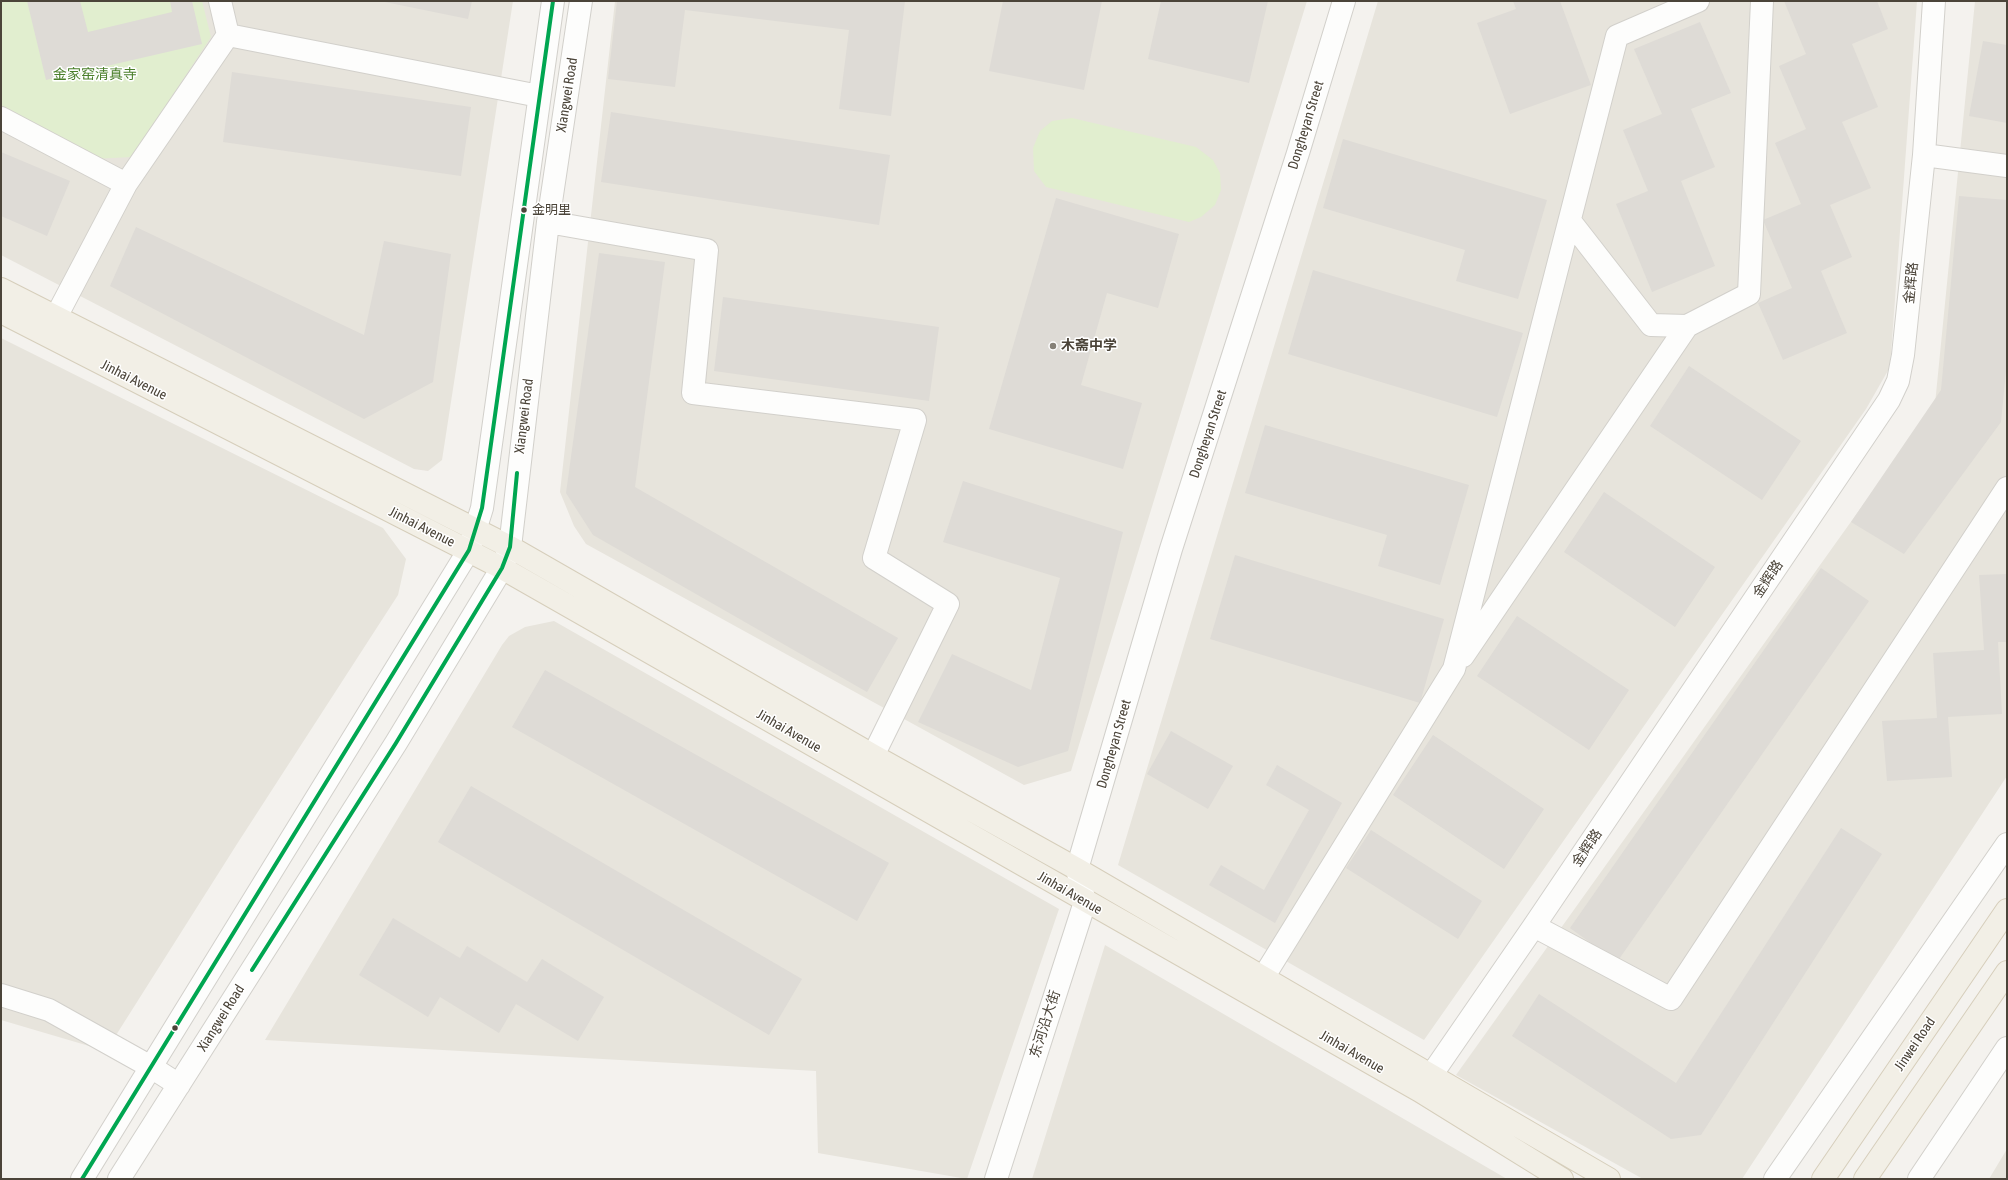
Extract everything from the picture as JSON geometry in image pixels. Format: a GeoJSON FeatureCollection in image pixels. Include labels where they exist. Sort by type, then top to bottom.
{"type":"FeatureCollection","features":[{"type":"Feature","properties":{"kind":"main road"},"geometry":{"type":"LineString","coordinates":[[1,289],[51,326],[510,546],[869,765],[1077,869],[1257,986]]}},
{"type":"Feature","properties":{"kind":"main road","name":"Jinhai Avenue"},"geometry":{"type":"LineString","coordinates":[[1,312],[51,326],[869,765],[1085,902],[1257,986],[1425,1082],[1562,1179]]}},
{"type":"Feature","properties":{"kind":"main road","name":"Jinwei Road"},"geometry":{"type":"LineString","coordinates":[[1823,1179],[2007,910]]}},
{"type":"Feature","properties":{"kind":"main road"},"geometry":{"type":"LineString","coordinates":[[1865,1179],[2007,972]]}},
{"type":"Feature","properties":{"kind":"main road"},"geometry":{"type":"LineString","coordinates":[[1425,1082],[1609,1179]]}},
{"type":"Feature","properties":{"kind":"street"},"geometry":{"type":"LineString","coordinates":[[51,326],[126,184],[228,35],[220,1]]}},
{"type":"Feature","properties":{"kind":"street","name":"Xiangwei Road"},"geometry":{"type":"LineString","coordinates":[[82,1179],[469,550],[482,508],[538,96],[553,1]]}},
{"type":"Feature","properties":{"kind":"street","name":"Xiangwei Road"},"geometry":{"type":"LineString","coordinates":[[118,1179],[396,743],[502,568],[510,546],[548,222],[581,1]]}},
{"type":"Feature","properties":{"kind":"street","name":"Dongheyan Street"},"geometry":{"type":"LineString","coordinates":[[1077,869],[1172,549],[1298,153],[1344,1]]}},
{"type":"Feature","properties":{"kind":"street"},"geometry":{"type":"LineString","coordinates":[[1454,669],[1617,36],[1698,1]]}},
{"type":"Feature","properties":{"kind":"street"},"geometry":{"type":"LineString","coordinates":[[1257,986],[1454,669],[1687,326],[1749,294],[1762,1]]}},
{"type":"Feature","properties":{"kind":"street","name":"金辉路"},"geometry":{"type":"LineString","coordinates":[[1425,1082],[1534,926],[1889,400],[1898,381],[1903,355],[1924,155],[1934,1]]}},
{"type":"Feature","properties":{"kind":"street"},"geometry":{"type":"LineString","coordinates":[[228,35],[538,96]]}},
{"type":"Feature","properties":{"kind":"street"},"geometry":{"type":"LineString","coordinates":[[1,118],[126,184]]}},
{"type":"Feature","properties":{"kind":"street"},"geometry":{"type":"LineString","coordinates":[[1924,155],[2007,166]]}},
{"type":"Feature","properties":{"kind":"street"},"geometry":{"type":"LineString","coordinates":[[1570,221],[1651,325],[1687,326]]}},
{"type":"Feature","properties":{"kind":"street"},"geometry":{"type":"LineString","coordinates":[[548,222],[707,250],[693,393],[915,420],[874,558],[948,604],[869,765]]}},
{"type":"Feature","properties":{"kind":"street"},"geometry":{"type":"LineString","coordinates":[[1534,926],[1671,999],[2007,488]]}},
{"type":"Feature","properties":{"kind":"street"},"geometry":{"type":"LineString","coordinates":[[1775,1179],[2007,844]]}},
{"type":"Feature","properties":{"kind":"street"},"geometry":{"type":"LineString","coordinates":[[1077,869],[1085,902]]}},
{"type":"Feature","properties":{"kind":"street","name":"东河沿大街"},"geometry":{"type":"LineString","coordinates":[[996,1179],[1085,902]]}},
{"type":"Feature","properties":{"kind":"street"},"geometry":{"type":"LineString","coordinates":[[1,995],[50,1010],[151,1067],[179,1085]]}},
{"type":"Feature","properties":{"kind":"street"},"geometry":{"type":"LineString","coordinates":[[1919,1179],[2007,1048]]}},
{"type":"Feature","properties":{"kind":"shaded area"},"geometry":{"type":"Polygon","coordinates":[[[1,1],[513,1],[442,460],[428,471],[414,469],[1,255],[1,1]]]}},
{"type":"Feature","properties":{"kind":"shaded area","name":"金明里"},"geometry":{"type":"Polygon","coordinates":[[[615,1],[1307,1],[1071,771],[1024,785],[586,544],[574,526],[560,492],[615,1]]]}},
{"type":"Feature","properties":{"kind":"shaded area"},"geometry":{"type":"Polygon","coordinates":[[[1378,1],[1917,1],[1890,367],[1866,409],[1424,1040],[1118,865],[1378,1]]]}},
{"type":"Feature","properties":{"kind":"shaded area"},"geometry":{"type":"Polygon","coordinates":[[[1975,1],[2007,1],[2007,776],[1742,1179],[1643,1179],[1456,1075],[1935,404],[1975,1]]]}},
{"type":"Feature","properties":{"kind":"shaded area"},"geometry":{"type":"Polygon","coordinates":[[[1,338],[383,528],[406,559],[398,595],[237,844],[106,1051],[1,1020],[1,338]]]}},
{"type":"Feature","properties":{"kind":"shaded area"},"geometry":{"type":"Polygon","coordinates":[[[554,621],[1059,909],[967,1179],[818,1153],[816,1071],[265,1040],[502,645],[509,636],[525,627],[554,621]]]}},
{"type":"Feature","properties":{"kind":"shaded area"},"geometry":{"type":"Polygon","coordinates":[[[1105,945],[1507,1179],[1032,1179],[1105,945]]]}},
{"type":"Feature","properties":{"kind":"shaded area"},"geometry":{"type":"Polygon","coordinates":[[[2007,1149],[2007,1179],[1989,1179],[2007,1149]]]}},
{"type":"Feature","properties":{"kind":"green space","name":"金家窑清真寺"},"geometry":{"type":"Polygon","coordinates":[[[1,1],[202,1],[211,37],[132,157],[92,159],[1,107],[1,1]]]}},
{"type":"Feature","properties":{"kind":"green space"},"geometry":{"type":"Polygon","coordinates":[[[1072,118],[1196,147],[1213,160],[1220,173],[1221,190],[1215,205],[1201,217],[1189,222],[1046,187],[1034,171],[1033,148],[1040,131],[1052,121],[1072,118]]]}},
{"type":"Feature","properties":{"kind":"building"},"geometry":{"type":"Polygon","coordinates":[[[27,1],[80,1],[88,32],[172,12],[170,1],[192,1],[202,44],[46,80],[27,1]]]}},
{"type":"Feature","properties":{"kind":"building"},"geometry":{"type":"Polygon","coordinates":[[[380,1],[472,1],[468,19],[380,1]]]}},
{"type":"Feature","properties":{"kind":"building"},"geometry":{"type":"Polygon","coordinates":[[[617,1],[905,1],[891,116],[839,109],[849,30],[685,10],[675,87],[608,79],[617,1]]]}},
{"type":"Feature","properties":{"kind":"building"},"geometry":{"type":"Polygon","coordinates":[[[1003,1],[1102,1],[1084,90],[989,71],[1003,1]]]}},
{"type":"Feature","properties":{"kind":"building"},"geometry":{"type":"Polygon","coordinates":[[[1161,1],[1268,1],[1249,83],[1148,59],[1161,1]]]}},
{"type":"Feature","properties":{"kind":"building"},"geometry":{"type":"Polygon","coordinates":[[[1513,1],[1560,1],[1591,85],[1510,114],[1477,23],[1516,9],[1513,1]]]}},
{"type":"Feature","properties":{"kind":"building"},"geometry":{"type":"Polygon","coordinates":[[[1784,1],[1877,1],[1888,29],[1852,44],[1878,107],[1842,122],[1871,188],[1830,205],[1852,257],[1821,271],[1847,333],[1783,360],[1758,303],[1792,288],[1763,220],[1801,204],[1775,143],[1806,129],[1779,66],[1806,54],[1784,1]]]}},
{"type":"Feature","properties":{"kind":"building"},"geometry":{"type":"Polygon","coordinates":[[[1700,22],[1731,93],[1691,109],[1715,167],[1681,181],[1715,266],[1652,292],[1616,204],[1648,191],[1623,130],[1662,114],[1634,49],[1700,22]]]}},
{"type":"Feature","properties":{"kind":"building"},"geometry":{"type":"Polygon","coordinates":[[[1983,41],[2007,45],[2007,123],[1969,116],[1983,41]]]}},
{"type":"Feature","properties":{"kind":"building"},"geometry":{"type":"Polygon","coordinates":[[[232,72],[471,107],[461,176],[223,142],[232,72]]]}},
{"type":"Feature","properties":{"kind":"building"},"geometry":{"type":"Polygon","coordinates":[[[611,112],[890,155],[879,225],[601,182],[611,112]]]}},
{"type":"Feature","properties":{"kind":"building"},"geometry":{"type":"Polygon","coordinates":[[[1343,139],[1547,200],[1518,299],[1456,281],[1465,250],[1323,208],[1343,139]]]}},
{"type":"Feature","properties":{"kind":"building"},"geometry":{"type":"Polygon","coordinates":[[[1,152],[70,181],[47,236],[1,216],[1,152]]]}},
{"type":"Feature","properties":{"kind":"building"},"geometry":{"type":"Polygon","coordinates":[[[1959,196],[2007,200],[2007,361],[2001,422],[1904,554],[1851,522],[1941,390],[1959,196]]]}},
{"type":"Feature","properties":{"kind":"building","name":"木斋中学"},"geometry":{"type":"Polygon","coordinates":[[[1056,198],[1179,234],[1158,308],[1107,293],[1081,385],[1142,403],[1123,469],[989,429],[1056,198]]]}},
{"type":"Feature","properties":{"kind":"building"},"geometry":{"type":"Polygon","coordinates":[[[136,227],[364,335],[384,241],[451,254],[433,382],[364,419],[110,286],[136,227]]]}},
{"type":"Feature","properties":{"kind":"building"},"geometry":{"type":"Polygon","coordinates":[[[599,253],[665,262],[635,487],[898,638],[867,692],[593,535],[566,493],[599,253]]]}},
{"type":"Feature","properties":{"kind":"building"},"geometry":{"type":"Polygon","coordinates":[[[1313,270],[1523,333],[1497,417],[1288,354],[1313,270]]]}},
{"type":"Feature","properties":{"kind":"building"},"geometry":{"type":"Polygon","coordinates":[[[723,297],[939,327],[929,401],[714,371],[723,297]]]}},
{"type":"Feature","properties":{"kind":"building"},"geometry":{"type":"Polygon","coordinates":[[[1689,366],[1801,441],[1762,500],[1650,426],[1689,366]]]}},
{"type":"Feature","properties":{"kind":"building"},"geometry":{"type":"Polygon","coordinates":[[[1265,425],[1469,485],[1440,585],[1378,566],[1387,535],[1245,493],[1265,425]]]}},
{"type":"Feature","properties":{"kind":"building"},"geometry":{"type":"Polygon","coordinates":[[[963,481],[1123,532],[1068,751],[1018,767],[918,722],[952,654],[1031,690],[1060,578],[943,542],[963,481]]]}},
{"type":"Feature","properties":{"kind":"building"},"geometry":{"type":"Polygon","coordinates":[[[1604,492],[1715,567],[1675,627],[1564,552],[1604,492]]]}},
{"type":"Feature","properties":{"kind":"building"},"geometry":{"type":"Polygon","coordinates":[[[1235,555],[1444,619],[1420,703],[1210,639],[1235,555]]]}},
{"type":"Feature","properties":{"kind":"building"},"geometry":{"type":"Polygon","coordinates":[[[1821,568],[1869,601],[1617,962],[1570,928],[1821,568]]]}},
{"type":"Feature","properties":{"kind":"building"},"geometry":{"type":"Polygon","coordinates":[[[2007,574],[2007,642],[1998,642],[2002,714],[1948,717],[1952,777],[1887,781],[1882,721],[1937,718],[1933,653],[1984,650],[1979,575],[2007,574]]]}},
{"type":"Feature","properties":{"kind":"building"},"geometry":{"type":"Polygon","coordinates":[[[1517,616],[1629,690],[1589,750],[1477,676],[1517,616]]]}},
{"type":"Feature","properties":{"kind":"building"},"geometry":{"type":"Polygon","coordinates":[[[545,670],[889,863],[857,921],[512,727],[545,670]]]}},
{"type":"Feature","properties":{"kind":"building"},"geometry":{"type":"Polygon","coordinates":[[[1171,731],[1233,766],[1208,809],[1147,774],[1171,731]]]}},
{"type":"Feature","properties":{"kind":"building"},"geometry":{"type":"Polygon","coordinates":[[[1433,735],[1544,809],[1504,869],[1393,795],[1433,735]]]}},
{"type":"Feature","properties":{"kind":"building"},"geometry":{"type":"Polygon","coordinates":[[[1277,765],[1342,803],[1275,923],[1209,885],[1221,865],[1264,890],[1309,810],[1266,785],[1277,765]]]}},
{"type":"Feature","properties":{"kind":"building"},"geometry":{"type":"Polygon","coordinates":[[[471,786],[802,979],[769,1035],[438,842],[471,786]]]}},
{"type":"Feature","properties":{"kind":"building"},"geometry":{"type":"Polygon","coordinates":[[[1841,828],[1882,854],[1701,1135],[1671,1139],[1512,1036],[1539,994],[1676,1083],[1841,828]]]}},
{"type":"Feature","properties":{"kind":"building"},"geometry":{"type":"Polygon","coordinates":[[[1371,830],[1482,901],[1458,939],[1346,868],[1371,830]]]}},
{"type":"Feature","properties":{"kind":"building"},"geometry":{"type":"Polygon","coordinates":[[[393,918],[460,958],[467,946],[527,982],[542,959],[604,997],[578,1041],[516,1004],[499,1033],[440,997],[428,1017],[359,975],[393,918]]]}},
{"type":"Feature","properties":{"kind":"transit line"},"geometry":{"type":"LineString","coordinates":[[82,1179],[469,550],[482,508],[553,1]]}},
{"type":"Feature","properties":{"kind":"transit line"},"geometry":{"type":"LineString","coordinates":[[252,970],[396,743],[502,568],[510,547],[517,473]]}},
{"type":"Feature","properties":{"kind":"place","name":"金明里"},"geometry":{"type":"Point","coordinates":[524,210]}},
{"type":"Feature","properties":{"kind":"place","name":"木斋中学"},"geometry":{"type":"Point","coordinates":[1053,346]}}]}
